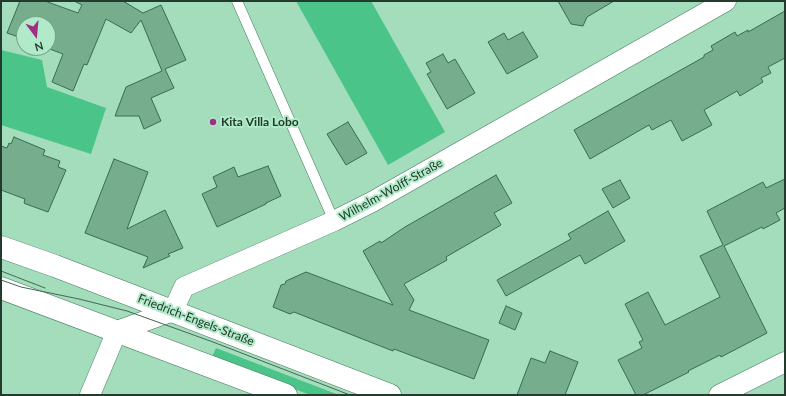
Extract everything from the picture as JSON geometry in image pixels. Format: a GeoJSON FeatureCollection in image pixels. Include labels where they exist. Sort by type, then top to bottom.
{"type":"FeatureCollection","features":[{"type":"Feature","properties":{"kind":"main road","name":"Friedrich-Engels-Straße"},"geometry":{"type":"LineString","coordinates":[[1,247],[55,266],[390,395]]}},
{"type":"Feature","properties":{"kind":"main road"},"geometry":{"type":"LineString","coordinates":[[1,288],[286,395]]}},
{"type":"Feature","properties":{"kind":"street","name":"Wilhelm-Wolff-Straße"},"geometry":{"type":"LineString","coordinates":[[173,311],[184,287],[334,221],[372,202],[726,1]]}},
{"type":"Feature","properties":{"kind":"street"},"geometry":{"type":"LineString","coordinates":[[90,395],[117,331],[173,311]]}},
{"type":"Feature","properties":{"kind":"street"},"geometry":{"type":"LineString","coordinates":[[719,395],[785,362]]}},
{"type":"Feature","properties":{"kind":"lane"},"geometry":{"type":"LineString","coordinates":[[237,1],[334,221]]}},
{"type":"Feature","properties":{"kind":"green space"},"geometry":{"type":"Polygon","coordinates":[[[296,1],[371,1],[445,132],[388,165],[296,1]]]}},
{"type":"Feature","properties":{"kind":"green space"},"geometry":{"type":"Polygon","coordinates":[[[1,50],[16,54],[16,56],[26,56],[42,60],[47,87],[106,108],[91,154],[1,125],[1,50]]]}},
{"type":"Feature","properties":{"kind":"green space"},"geometry":{"type":"Polygon","coordinates":[[[216,348],[339,395],[310,395],[212,357],[216,348]]]}},
{"type":"Feature","properties":{"kind":"building"},"geometry":{"type":"Polygon","coordinates":[[[20,1],[45,1],[78,13],[82,5],[74,1],[123,1],[143,13],[161,5],[186,60],[165,69],[174,88],[151,98],[161,121],[144,129],[139,116],[115,116],[126,87],[162,71],[141,20],[131,33],[106,19],[87,65],[84,64],[73,91],[52,82],[63,54],[56,51],[56,16],[16,16],[16,36],[7,33],[20,1]]]}},
{"type":"Feature","properties":{"kind":"building"},"geometry":{"type":"Polygon","coordinates":[[[558,1],[614,1],[587,17],[583,26],[571,24],[558,1]]]}},
{"type":"Feature","properties":{"kind":"building"},"geometry":{"type":"Polygon","coordinates":[[[785,11],[785,58],[768,67],[771,73],[761,78],[763,82],[740,96],[737,91],[704,110],[712,125],[682,141],[671,120],[652,130],[649,125],[590,159],[574,130],[704,57],[704,55],[713,50],[711,46],[735,32],[737,36],[748,30],[748,32],[785,11]]]}},
{"type":"Feature","properties":{"kind":"building"},"geometry":{"type":"Polygon","coordinates":[[[523,32],[538,57],[507,74],[488,42],[504,33],[508,40],[523,32]]]}},
{"type":"Feature","properties":{"kind":"building"},"geometry":{"type":"Polygon","coordinates":[[[443,54],[448,63],[455,59],[475,93],[447,109],[427,74],[431,72],[426,63],[443,54]]]}},
{"type":"Feature","properties":{"kind":"building"},"geometry":{"type":"Polygon","coordinates":[[[348,122],[367,153],[346,165],[327,134],[348,122]]]}},
{"type":"Feature","properties":{"kind":"building"},"geometry":{"type":"Polygon","coordinates":[[[14,137],[45,150],[43,155],[60,161],[58,167],[66,170],[48,212],[26,204],[24,203],[25,199],[1,190],[1,146],[7,148],[9,143],[11,144],[14,137]]]}},
{"type":"Feature","properties":{"kind":"building"},"geometry":{"type":"Polygon","coordinates":[[[114,159],[148,172],[127,229],[165,210],[183,248],[168,254],[170,256],[143,268],[148,257],[85,233],[114,159]]]}},
{"type":"Feature","properties":{"kind":"building"},"geometry":{"type":"Polygon","coordinates":[[[268,166],[281,196],[217,227],[202,194],[217,187],[213,177],[234,167],[238,177],[268,166]]]}},
{"type":"Feature","properties":{"kind":"building"},"geometry":{"type":"Polygon","coordinates":[[[496,175],[512,203],[494,213],[501,225],[446,257],[447,260],[404,284],[414,300],[409,310],[489,340],[474,379],[394,349],[393,351],[294,312],[290,314],[273,307],[281,285],[285,284],[286,281],[306,272],[393,305],[363,251],[380,241],[381,243],[405,227],[496,175]]]}},
{"type":"Feature","properties":{"kind":"building"},"geometry":{"type":"Polygon","coordinates":[[[785,179],[785,208],[776,213],[780,220],[763,229],[762,227],[724,246],[767,333],[721,357],[720,355],[688,371],[689,372],[643,395],[636,395],[618,360],[642,348],[639,342],[643,340],[625,304],[648,292],[665,325],[720,297],[700,256],[723,245],[707,211],[763,182],[766,188],[785,179]]]}},
{"type":"Feature","properties":{"kind":"building"},"geometry":{"type":"Polygon","coordinates":[[[620,180],[630,198],[613,208],[602,189],[620,180]]]}},
{"type":"Feature","properties":{"kind":"building"},"geometry":{"type":"Polygon","coordinates":[[[608,211],[625,241],[585,264],[580,255],[506,296],[497,280],[571,239],[568,234],[608,211]]]}},
{"type":"Feature","properties":{"kind":"building"},"geometry":{"type":"Polygon","coordinates":[[[506,306],[522,313],[515,330],[499,323],[506,306]]]}},
{"type":"Feature","properties":{"kind":"building"},"geometry":{"type":"Polygon","coordinates":[[[550,351],[578,362],[565,395],[517,395],[531,358],[545,363],[550,351]]]}},
{"type":"Feature","properties":{"kind":"tram line"},"geometry":{"type":"LineString","coordinates":[[1,271],[45,288]]}},
{"type":"Feature","properties":{"kind":"tram line"},"geometry":{"type":"LineString","coordinates":[[1,280],[21,287],[127,311],[213,342],[350,395]]}},
{"type":"Feature","properties":{"kind":"place","name":"Kita Villa Lobo"},"geometry":{"type":"Point","coordinates":[213,122]}}]}
